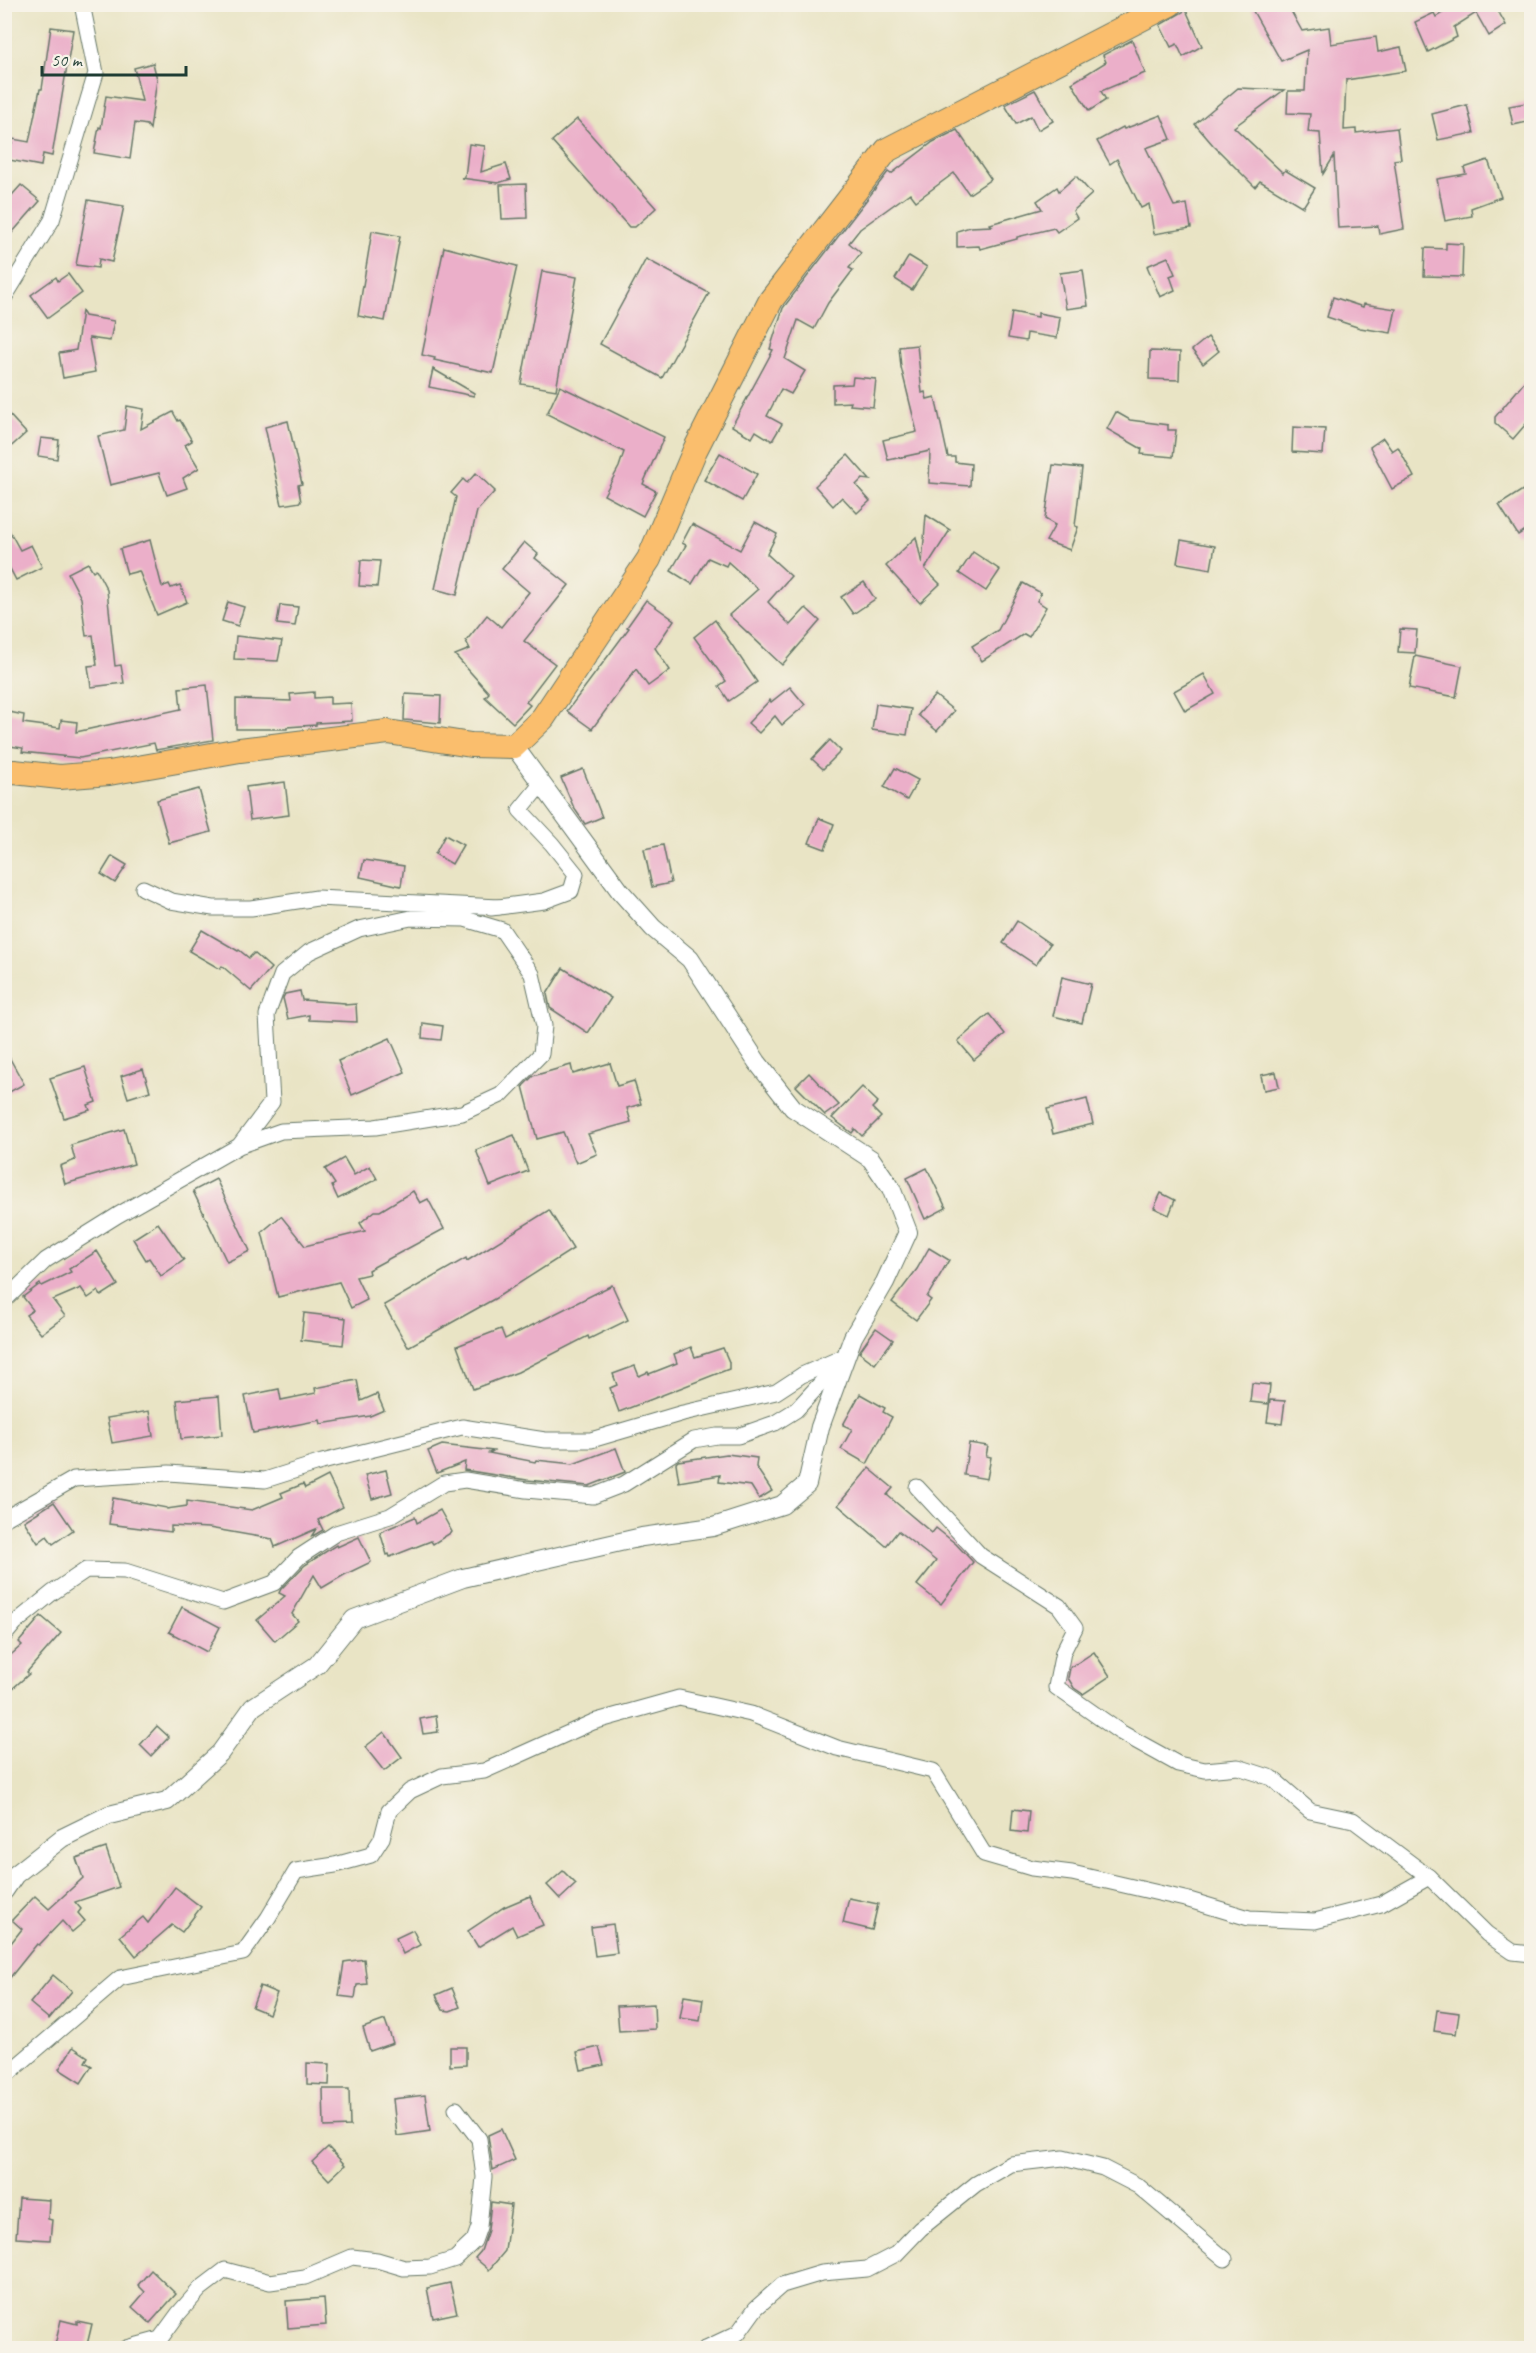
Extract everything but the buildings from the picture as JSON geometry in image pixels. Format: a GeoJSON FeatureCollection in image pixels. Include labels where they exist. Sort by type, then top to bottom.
{"type":"FeatureCollection","features":[{"type":"Feature","properties":{"kind":"highway"},"geometry":{"type":"LineString","coordinates":[[4,774],[14,772],[60,777],[109,773],[240,750],[388,732],[471,745],[514,746],[543,718],[648,559],[695,450],[771,300],[887,150],[1170,4]]}},
{"type":"Feature","properties":{"kind":"street"},"geometry":{"type":"LineString","coordinates":[[4,298],[52,220],[96,73],[82,4]]}},
{"type":"Feature","properties":{"kind":"street"},"geometry":{"type":"LineString","coordinates":[[4,1891],[15,1875],[62,1838],[109,1815],[167,1801],[220,1753],[253,1707],[317,1665],[354,1619],[463,1578],[642,1537],[713,1527],[782,1505],[807,1484],[820,1428],[853,1337],[885,1282],[908,1232],[891,1188],[871,1159],[793,1108],[757,1062],[690,959],[653,928],[620,891],[514,746]]}},
{"type":"Feature","properties":{"kind":"street"},"geometry":{"type":"LineString","coordinates":[[239,1146],[272,1101],[267,1015],[282,974],[309,952],[359,929],[411,918],[544,901],[571,891],[576,874],[520,810],[542,783]]}},
{"type":"Feature","properties":{"kind":"street"},"geometry":{"type":"LineString","coordinates":[[142,888],[171,901],[213,908],[251,909],[317,898],[499,907]]}},
{"type":"Feature","properties":{"kind":"street"},"geometry":{"type":"LineString","coordinates":[[4,1301],[46,1260],[118,1215],[239,1146],[281,1131],[375,1127],[462,1113],[501,1095],[541,1054],[544,1026],[532,974],[502,930],[465,920],[411,918]]}},
{"type":"Feature","properties":{"kind":"street"},"geometry":{"type":"LineString","coordinates":[[4,1519],[74,1479],[169,1473],[265,1480],[322,1462],[462,1427],[545,1440],[591,1440],[683,1413],[776,1392],[802,1375],[846,1356]]}},
{"type":"Feature","properties":{"kind":"street"},"geometry":{"type":"LineString","coordinates":[[4,1636],[15,1623],[52,1593],[86,1570],[125,1570],[223,1602],[274,1583],[299,1557],[336,1533],[390,1516],[444,1484],[465,1480],[526,1490],[593,1496],[624,1484],[694,1440],[717,1436],[738,1436],[775,1423],[796,1410],[846,1356]]}},
{"type":"Feature","properties":{"kind":"street"},"geometry":{"type":"LineString","coordinates":[[917,1487],[981,1556],[1059,1606],[1075,1628],[1063,1652],[1056,1687],[1120,1732],[1178,1764],[1205,1770],[1238,1767],[1272,1778],[1310,1811],[1353,1820],[1429,1877],[1487,1935],[1513,1952],[1532,1954]]}},
{"type":"Feature","properties":{"kind":"street"},"geometry":{"type":"LineString","coordinates":[[4,2077],[120,1978],[243,1953],[268,1918],[296,1871],[335,1866],[370,1855],[382,1838],[389,1811],[410,1791],[442,1776],[484,1772],[593,1722],[679,1698],[751,1714],[837,1748],[933,1771],[984,1854],[1032,1868],[1072,1873],[1189,1900],[1249,1918],[1315,1921],[1381,1904],[1429,1877]]}},
{"type":"Feature","properties":{"kind":"street"},"geometry":{"type":"LineString","coordinates":[[127,2349],[160,2338],[200,2289],[225,2270],[270,2282],[305,2277],[352,2257],[377,2260],[404,2268],[430,2267],[454,2259],[474,2241],[479,2227],[484,2177],[479,2139],[456,2109]]}},
{"type":"Feature","properties":{"kind":"street"},"geometry":{"type":"LineString","coordinates":[[706,2349],[738,2333],[756,2308],[782,2285],[822,2273],[867,2269],[896,2254],[920,2229],[976,2184],[1011,2164],[1064,2158],[1103,2168],[1138,2186],[1225,2259]]}}]}
